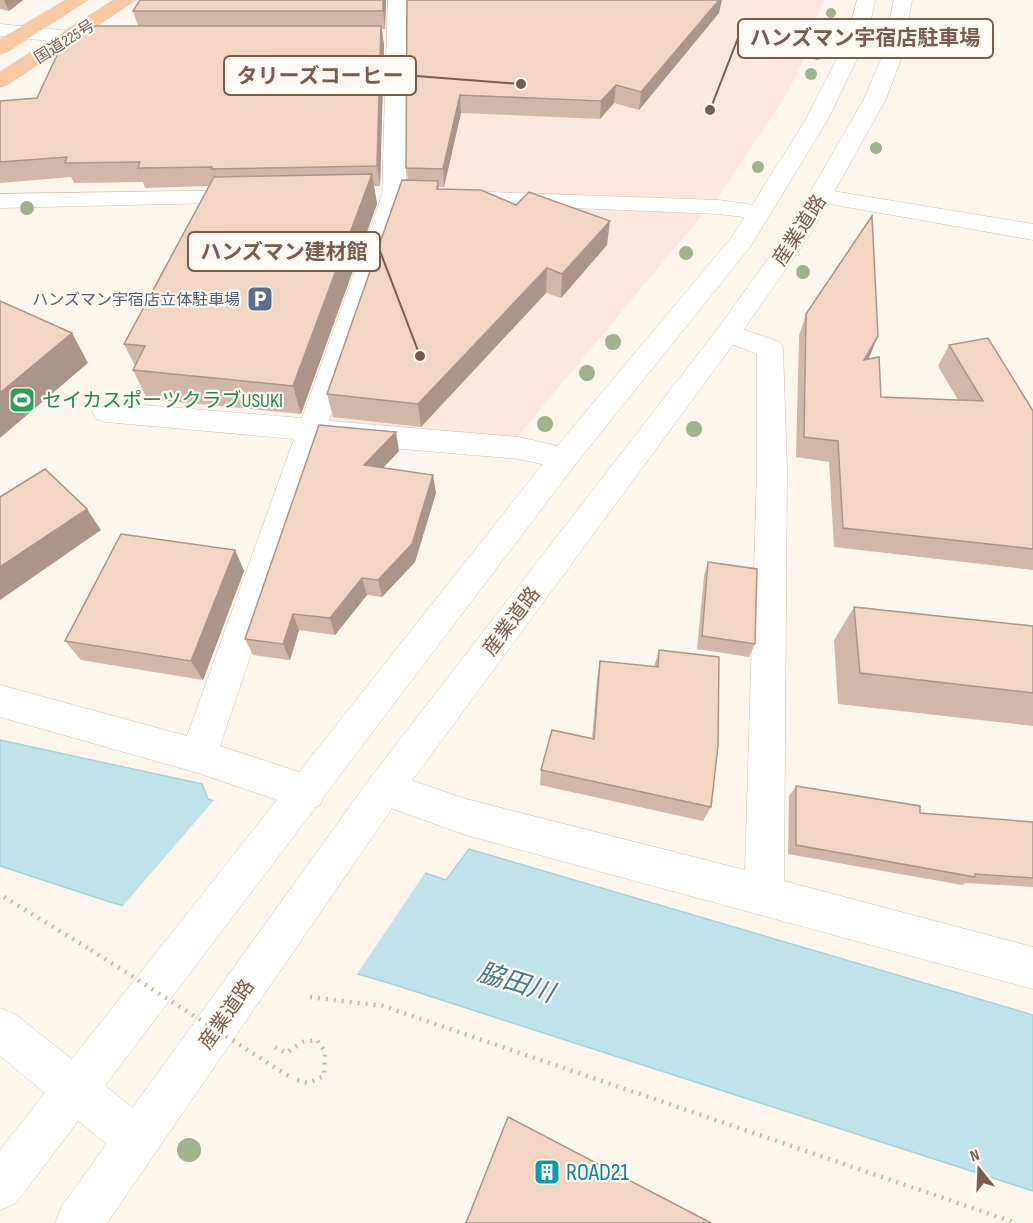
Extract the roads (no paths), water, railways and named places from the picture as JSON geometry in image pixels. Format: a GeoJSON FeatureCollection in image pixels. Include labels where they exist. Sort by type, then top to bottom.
{"type":"FeatureCollection","features":[{"type":"Feature","properties":{"kind":"highway","name":"国道225号"},"geometry":{"type":"LineString","coordinates":[[0,48],[79,0]]}},
{"type":"Feature","properties":{"kind":"highway","name":"国道225号"},"geometry":{"type":"LineString","coordinates":[[0,81],[127,0]]}},
{"type":"Feature","properties":{"kind":"street"},"geometry":{"type":"LineString","coordinates":[[198,756],[313,430],[406,196],[397,0]]}},
{"type":"Feature","properties":{"kind":"street"},"geometry":{"type":"LineString","coordinates":[[0,1187],[564,458],[741,242],[816,121],[857,39],[866,0]]}},
{"type":"Feature","properties":{"kind":"street","name":"産業道路"},"geometry":{"type":"LineString","coordinates":[[79,1223],[384,789],[728,333],[799,233],[875,99],[892,56],[903,0]]}},
{"type":"Feature","properties":{"kind":"street"},"geometry":{"type":"LineString","coordinates":[[0,30],[70,37],[106,37]]}},
{"type":"Feature","properties":{"kind":"street"},"geometry":{"type":"LineString","coordinates":[[374,37],[397,37]]}},
{"type":"Feature","properties":{"kind":"street"},"geometry":{"type":"LineString","coordinates":[[406,196],[719,207],[759,212]]}},
{"type":"Feature","properties":{"kind":"street"},"geometry":{"type":"LineString","coordinates":[[821,196],[1033,232]]}},
{"type":"Feature","properties":{"kind":"street"},"geometry":{"type":"LineString","coordinates":[[0,201],[275,197]]}},
{"type":"Feature","properties":{"kind":"street"},"geometry":{"type":"LineString","coordinates":[[728,333],[770,349],[772,470],[764,895]]}},
{"type":"Feature","properties":{"kind":"street"},"geometry":{"type":"LineString","coordinates":[[106,412],[519,448],[564,458]]}},
{"type":"Feature","properties":{"kind":"street"},"geometry":{"type":"LineString","coordinates":[[0,701],[198,756],[307,792]]}},
{"type":"Feature","properties":{"kind":"street"},"geometry":{"type":"LineString","coordinates":[[384,789],[466,817],[1033,968]]}},
{"type":"Feature","properties":{"kind":"street"},"geometry":{"type":"LineString","coordinates":[[0,1029],[137,1140]]}},
{"type":"Feature","properties":{"kind":"water","name":"脇田川"},"geometry":{"type":"Polygon","coordinates":[[[0,740],[202,784],[208,799],[446,880],[469,849],[1033,1015],[1033,1191],[392,984],[107,901],[0,866],[0,740]]]}},
{"type":"Feature","properties":{"kind":"place","name":"タリーズコーヒー"},"geometry":{"type":"Point","coordinates":[521,84]}},
{"type":"Feature","properties":{"kind":"place","name":"ハンズマン宇宿店駐車場"},"geometry":{"type":"Point","coordinates":[710,110]}},
{"type":"Feature","properties":{"kind":"place","name":"ハンズマン宇宿店立体駐車場"},"geometry":{"type":"Point","coordinates":[260,299]}},
{"type":"Feature","properties":{"kind":"place","name":"ハンズマン建材館"},"geometry":{"type":"Point","coordinates":[420,356]}},
{"type":"Feature","properties":{"kind":"place","name":"セイカスポーツクラブUSUKI"},"geometry":{"type":"Point","coordinates":[22,400]}},
{"type":"Feature","properties":{"kind":"place","name":"ROAD21"},"geometry":{"type":"Point","coordinates":[547,1172]}}]}
